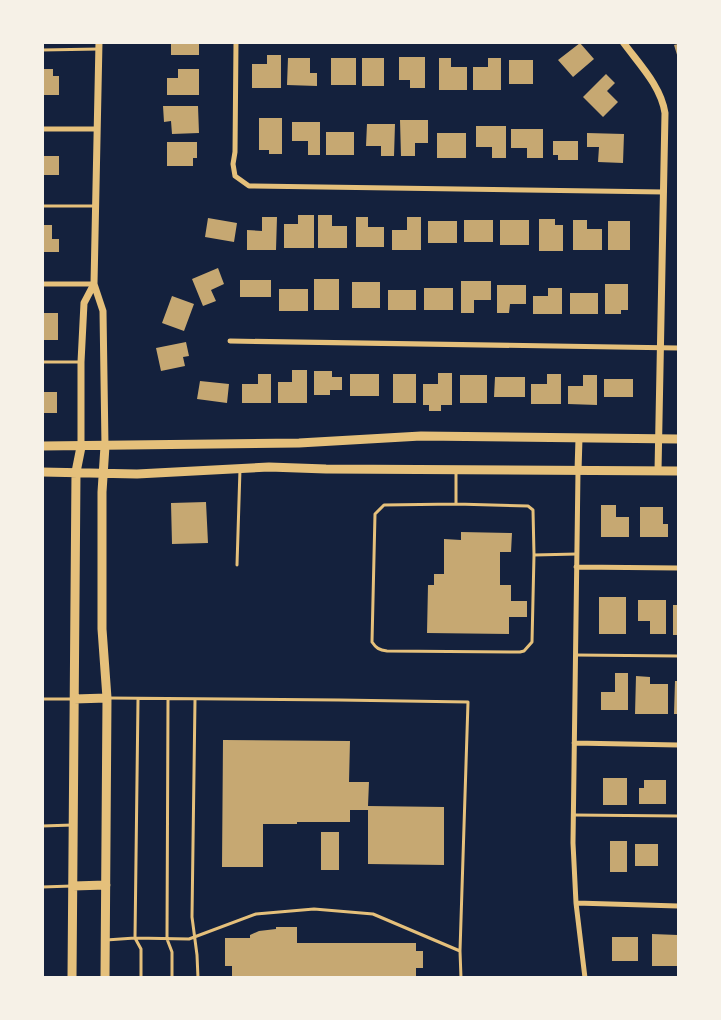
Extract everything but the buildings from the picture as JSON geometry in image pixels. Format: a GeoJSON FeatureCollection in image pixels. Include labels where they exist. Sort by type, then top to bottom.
{"type":"FeatureCollection","features":[{"type":"Feature","properties":{"kind":"main road"},"geometry":{"type":"LineString","coordinates":[[42,446],[298,443],[421,436],[678,440]]}},
{"type":"Feature","properties":{"kind":"main road"},"geometry":{"type":"LineString","coordinates":[[105,446],[102,492],[102,629],[107,698],[106,978]]}},
{"type":"Feature","properties":{"kind":"main road"},"geometry":{"type":"LineString","coordinates":[[72,978],[76,472],[81,447]]}},
{"type":"Feature","properties":{"kind":"main road"},"geometry":{"type":"LineString","coordinates":[[42,472],[137,474],[269,467],[678,471]]}},
{"type":"Feature","properties":{"kind":"main road"},"geometry":{"type":"LineString","coordinates":[[74,699],[107,698]]}},
{"type":"Feature","properties":{"kind":"main road"},"geometry":{"type":"LineString","coordinates":[[73,886],[106,885]]}},
{"type":"Feature","properties":{"kind":"street"},"geometry":{"type":"LineString","coordinates":[[236,42],[235,152],[233,164],[235,176],[249,186],[664,192]]}},
{"type":"Feature","properties":{"kind":"street"},"geometry":{"type":"LineString","coordinates":[[623,42],[656,87],[663,104],[665,135],[658,471]]}},
{"type":"Feature","properties":{"kind":"street"},"geometry":{"type":"LineString","coordinates":[[99,46],[94,284],[103,311],[105,446]]}},
{"type":"Feature","properties":{"kind":"street"},"geometry":{"type":"LineString","coordinates":[[42,129],[98,130]]}},
{"type":"Feature","properties":{"kind":"street"},"geometry":{"type":"LineString","coordinates":[[42,284],[94,284]]}},
{"type":"Feature","properties":{"kind":"street"},"geometry":{"type":"LineString","coordinates":[[81,447],[81,362],[84,303],[94,284]]}},
{"type":"Feature","properties":{"kind":"street"},"geometry":{"type":"LineString","coordinates":[[230,341],[678,348]]}},
{"type":"Feature","properties":{"kind":"street"},"geometry":{"type":"LineString","coordinates":[[578,438],[573,815],[576,903],[584,978]]}},
{"type":"Feature","properties":{"kind":"street"},"geometry":{"type":"LineString","coordinates":[[576,567],[678,568]]}},
{"type":"Feature","properties":{"kind":"street"},"geometry":{"type":"LineString","coordinates":[[574,744],[678,745]]}},
{"type":"Feature","properties":{"kind":"street"},"geometry":{"type":"LineString","coordinates":[[576,903],[678,906]]}},
{"type":"Feature","properties":{"kind":"lane"},"geometry":{"type":"LineString","coordinates":[[42,50],[99,46]]}},
{"type":"Feature","properties":{"kind":"lane"},"geometry":{"type":"LineString","coordinates":[[42,206],[96,206]]}},
{"type":"Feature","properties":{"kind":"lane"},"geometry":{"type":"LineString","coordinates":[[42,362],[81,362]]}},
{"type":"Feature","properties":{"kind":"lane"},"geometry":{"type":"LineString","coordinates":[[237,565],[240,469]]}},
{"type":"Feature","properties":{"kind":"lane"},"geometry":{"type":"LineString","coordinates":[[456,469],[456,504]]}},
{"type":"Feature","properties":{"kind":"lane"},"geometry":{"type":"LineString","coordinates":[[456,504],[528,506],[533,510],[532,642],[524,651],[520,652],[387,651],[375,647],[372,642],[375,514],[384,505],[456,504]]}},
{"type":"Feature","properties":{"kind":"lane"},"geometry":{"type":"LineString","coordinates":[[534,555],[577,554]]}},
{"type":"Feature","properties":{"kind":"lane"},"geometry":{"type":"LineString","coordinates":[[575,655],[678,656]]}},
{"type":"Feature","properties":{"kind":"lane"},"geometry":{"type":"LineString","coordinates":[[107,698],[138,700],[468,702],[460,951],[461,978]]}},
{"type":"Feature","properties":{"kind":"lane"},"geometry":{"type":"LineString","coordinates":[[42,699],[74,699]]}},
{"type":"Feature","properties":{"kind":"lane"},"geometry":{"type":"LineString","coordinates":[[138,700],[135,938],[141,949],[141,978]]}},
{"type":"Feature","properties":{"kind":"lane"},"geometry":{"type":"LineString","coordinates":[[168,700],[167,939],[172,952],[172,978]]}},
{"type":"Feature","properties":{"kind":"lane"},"geometry":{"type":"LineString","coordinates":[[195,700],[192,917],[198,978]]}},
{"type":"Feature","properties":{"kind":"lane"},"geometry":{"type":"LineString","coordinates":[[573,815],[678,816]]}},
{"type":"Feature","properties":{"kind":"lane"},"geometry":{"type":"LineString","coordinates":[[42,826],[73,825]]}},
{"type":"Feature","properties":{"kind":"lane"},"geometry":{"type":"LineString","coordinates":[[42,887],[73,886]]}},
{"type":"Feature","properties":{"kind":"lane"},"geometry":{"type":"LineString","coordinates":[[106,940],[135,938],[189,939],[256,914],[314,909],[373,914],[460,951]]}}]}
